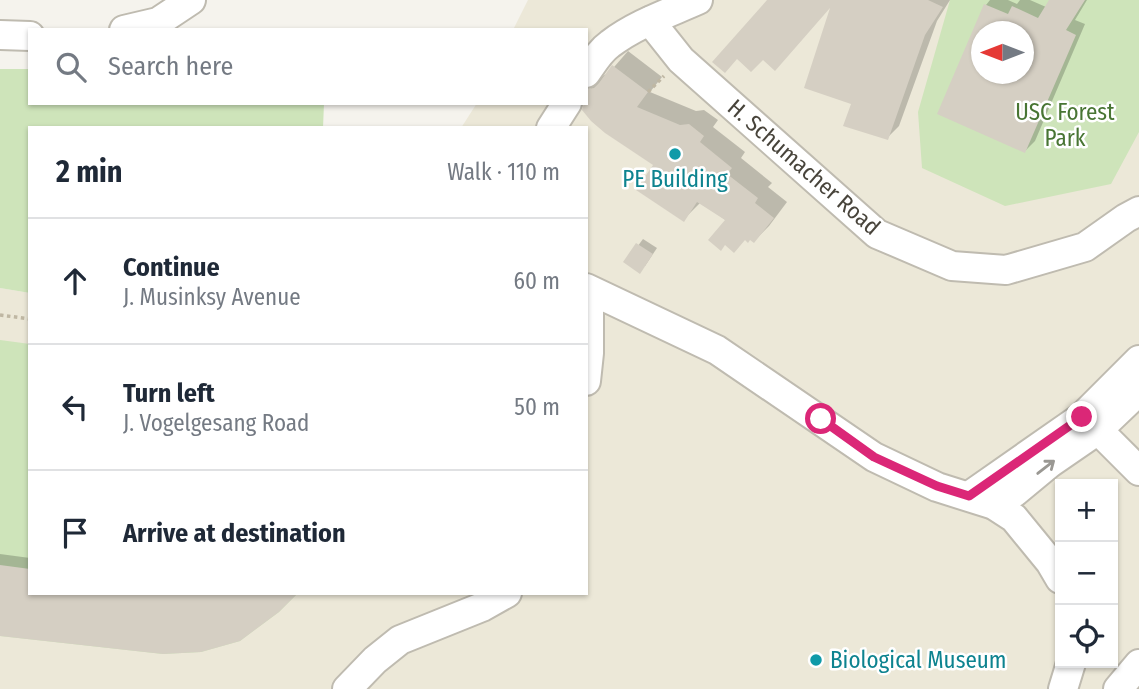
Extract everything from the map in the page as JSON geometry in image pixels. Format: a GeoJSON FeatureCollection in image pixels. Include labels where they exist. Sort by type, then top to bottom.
{"type":"FeatureCollection","features":[{"type":"Feature","properties":{"kind":"lane"},"geometry":{"type":"LineString","coordinates":[[132,28],[158,22],[191,0]]}},
{"type":"Feature","properties":{"kind":"lane"},"geometry":{"type":"LineString","coordinates":[[588,70],[609,45],[650,21],[698,0]]}},
{"type":"Feature","properties":{"kind":"lane","name":"H. Schumacher Road"},"geometry":{"type":"LineString","coordinates":[[650,21],[681,60],[877,234],[952,266],[1006,270],[1085,247],[1139,211]]}},
{"type":"Feature","properties":{"kind":"lane"},"geometry":{"type":"LineString","coordinates":[[0,35],[28,36]]}},
{"type":"Feature","properties":{"kind":"lane"},"geometry":{"type":"LineString","coordinates":[[552,126],[566,105]]}},
{"type":"Feature","properties":{"kind":"lane"},"geometry":{"type":"LineString","coordinates":[[588,289],[717,350],[874,457],[937,486],[982,500],[1014,518],[1055,571]]}},
{"type":"Feature","properties":{"kind":"lane"},"geometry":{"type":"LineString","coordinates":[[588,302],[588,362]]}},
{"type":"Feature","properties":{"kind":"lane"},"geometry":{"type":"LineString","coordinates":[[982,500],[1082,417],[1139,360]]}},
{"type":"Feature","properties":{"kind":"lane"},"geometry":{"type":"LineString","coordinates":[[982,500],[1015,492],[1098,430],[1139,391]]}},
{"type":"Feature","properties":{"kind":"lane"},"geometry":{"type":"LineString","coordinates":[[1098,430],[1139,471]]}},
{"type":"Feature","properties":{"kind":"lane"},"geometry":{"type":"LineString","coordinates":[[347,689],[375,660],[400,640],[473,600],[497,595]]}},
{"type":"Feature","properties":{"kind":"lane"},"geometry":{"type":"LineString","coordinates":[[1118,689],[1139,664]]}},
{"type":"Feature","properties":{"kind":"lane"},"geometry":{"type":"LineString","coordinates":[[1063,689],[1069,668]]}},
{"type":"Feature","properties":{"kind":"path"},"geometry":{"type":"LineString","coordinates":[[0,315],[28,319]]}},
{"type":"Feature","properties":{"kind":"shaded area"},"geometry":{"type":"Polygon","coordinates":[[[528,0],[1139,0],[1139,689],[0,689],[0,288],[28,293],[28,595],[588,595],[588,126],[462,126],[476,105],[588,105],[588,28],[514,28],[528,0]]]}},
{"type":"Feature","properties":{"kind":"green space","name":"USC Forest Park"},"geometry":{"type":"Polygon","coordinates":[[[950,0],[1139,0],[1139,132],[1111,184],[1005,206],[922,168],[918,112],[950,0]]]}},
{"type":"Feature","properties":{"kind":"green space"},"geometry":{"type":"Polygon","coordinates":[[[0,69],[28,69],[28,105],[324,105],[323,126],[28,126],[28,293],[0,288],[0,69]]]}},
{"type":"Feature","properties":{"kind":"green space"},"geometry":{"type":"Polygon","coordinates":[[[0,340],[28,344],[28,595],[296,595],[279,612],[240,641],[201,652],[163,654],[0,636],[0,340]]]}},
{"type":"Feature","properties":{"kind":"building"},"geometry":{"type":"Polygon","coordinates":[[[767,0],[928,0],[943,7],[925,35],[888,140],[843,126],[851,104],[804,88],[830,8],[775,71],[763,60],[751,72],[737,59],[725,73],[712,62],[767,0]]]}},
{"type":"Feature","properties":{"kind":"building"},"geometry":{"type":"Polygon","coordinates":[[[1049,0],[1085,0],[1066,30],[1076,35],[1025,153],[937,114],[971,34],[971,84],[1034,84],[1034,21],[977,21],[984,4],[1008,14],[1012,6],[1038,18],[1049,0]]]}},
{"type":"Feature","properties":{"kind":"building","name":"PE Building"},"geometry":{"type":"Polygon","coordinates":[[[612,65],[648,92],[637,107],[680,125],[689,124],[704,136],[700,142],[732,168],[727,174],[758,198],[755,203],[774,218],[754,243],[745,240],[734,253],[725,245],[721,251],[708,240],[725,220],[697,202],[684,222],[636,190],[653,165],[605,133],[582,110],[583,105],[588,105],[588,89],[599,83],[612,65]]]}},
{"type":"Feature","properties":{"kind":"building"},"geometry":{"type":"Polygon","coordinates":[[[636,243],[653,254],[640,274],[623,262],[636,243]]]}},
{"type":"Feature","properties":{"kind":"building"},"geometry":{"type":"Polygon","coordinates":[[[0,565],[28,569],[28,595],[296,595],[279,612],[240,641],[201,652],[163,654],[0,636],[0,565]]]}},
{"type":"Feature","properties":{"kind":"place","name":"PE Building"},"geometry":{"type":"Point","coordinates":[675,154]}},
{"type":"Feature","properties":{"kind":"place","name":"Biological Museum"},"geometry":{"type":"Point","coordinates":[816,660]}},
{"type":"Feature","properties":{"kind":"route"},"geometry":{"type":"LineString","coordinates":[[821,419],[874,457],[937,486],[969,496],[1082,417]]}}]}
